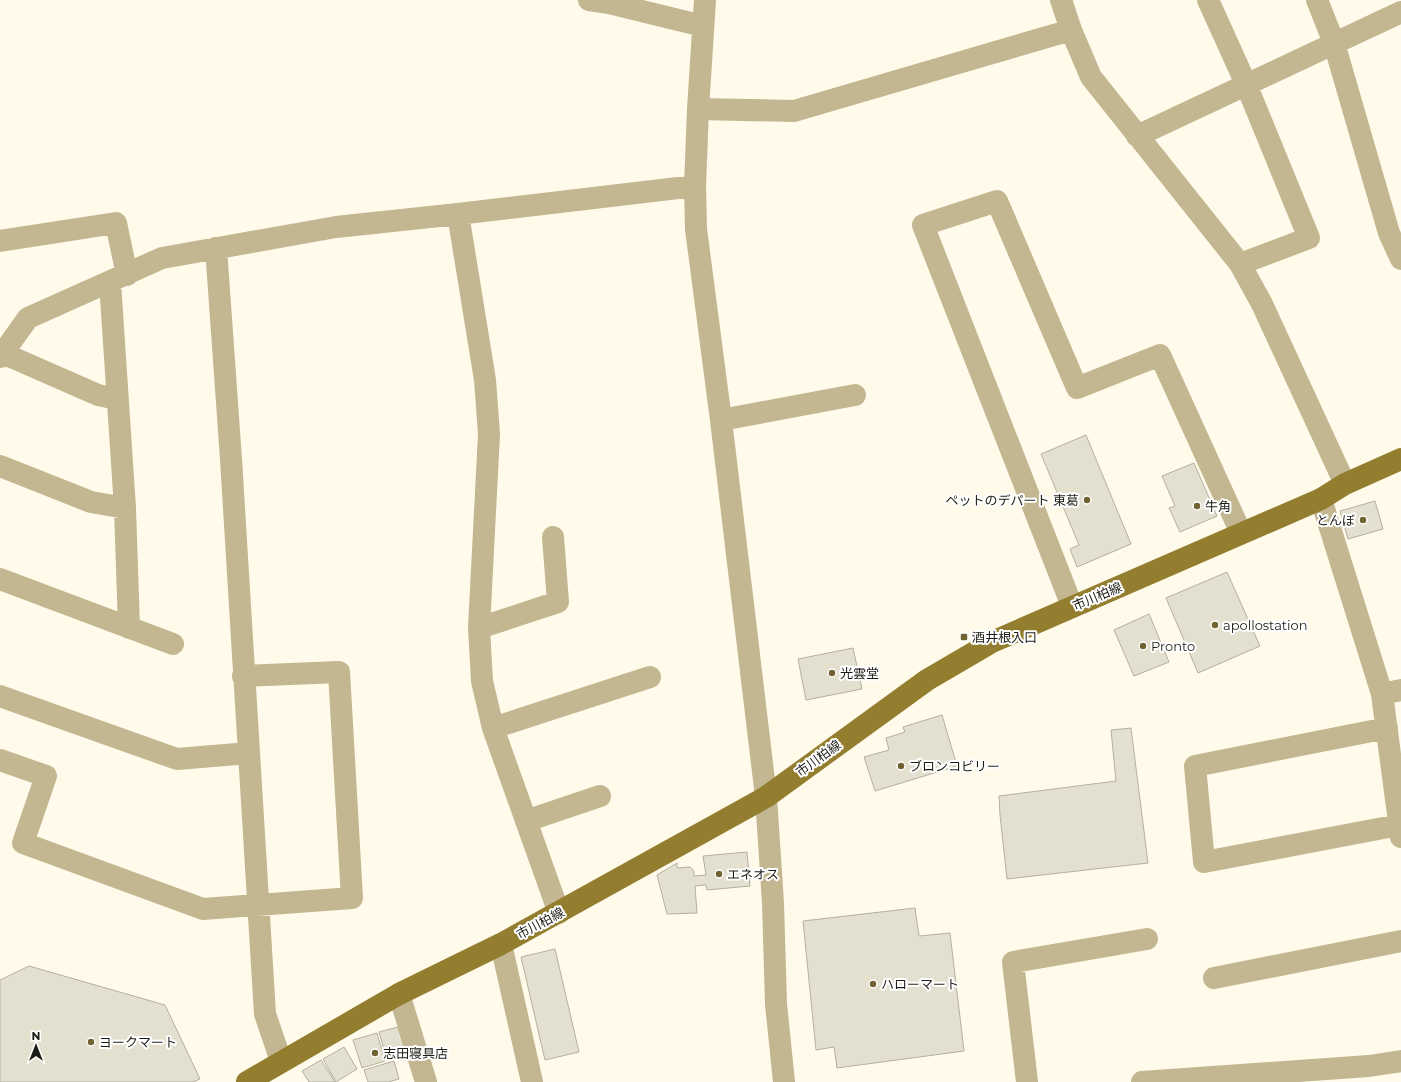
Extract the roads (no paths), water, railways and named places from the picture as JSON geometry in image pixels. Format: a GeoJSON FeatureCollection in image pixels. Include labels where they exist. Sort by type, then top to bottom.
{"type":"FeatureCollection","features":[{"type":"Feature","properties":{"kind":"main road","name":"市川柏線"},"geometry":{"type":"LineString","coordinates":[[246,1082],[399,994],[501,944],[559,913],[766,797],[927,680],[992,642],[1321,499],[1345,484],[1401,459]]}},
{"type":"Feature","properties":{"kind":"street"},"geometry":{"type":"LineString","coordinates":[[589,0],[609,3],[703,26]]}},
{"type":"Feature","properties":{"kind":"street"},"geometry":{"type":"LineString","coordinates":[[705,0],[695,186],[696,229],[721,420],[766,797],[773,903],[776,1004],[784,1082]]}},
{"type":"Feature","properties":{"kind":"street"},"geometry":{"type":"LineString","coordinates":[[1061,0],[1070,30],[1091,77],[1240,264],[1262,304],[1345,484]]}},
{"type":"Feature","properties":{"kind":"street"},"geometry":{"type":"LineString","coordinates":[[1208,0],[1246,84],[1310,238],[1240,264]]}},
{"type":"Feature","properties":{"kind":"street"},"geometry":{"type":"LineString","coordinates":[[1317,0],[1334,43],[1389,233],[1401,259]]}},
{"type":"Feature","properties":{"kind":"street"},"geometry":{"type":"LineString","coordinates":[[1137,136],[1401,12]]}},
{"type":"Feature","properties":{"kind":"street"},"geometry":{"type":"LineString","coordinates":[[698,110],[794,111],[1070,30]]}},
{"type":"Feature","properties":{"kind":"street"},"geometry":{"type":"LineString","coordinates":[[117,399],[98,395],[1,354],[28,318],[162,258],[336,227],[695,186]]}},
{"type":"Feature","properties":{"kind":"street"},"geometry":{"type":"LineString","coordinates":[[1072,606],[923,224],[997,201],[1077,388],[1160,355],[1241,533]]}},
{"type":"Feature","properties":{"kind":"street"},"geometry":{"type":"LineString","coordinates":[[458,214],[485,380],[489,434],[479,628],[482,681],[493,728],[559,913]]}},
{"type":"Feature","properties":{"kind":"street"},"geometry":{"type":"LineString","coordinates":[[0,241],[116,223],[119,278],[117,399],[125,508],[129,628]]}},
{"type":"Feature","properties":{"kind":"street"},"geometry":{"type":"LineString","coordinates":[[216,248],[231,459],[243,676],[265,1014],[281,1061]]}},
{"type":"Feature","properties":{"kind":"street"},"geometry":{"type":"LineString","coordinates":[[721,420],[855,395]]}},
{"type":"Feature","properties":{"kind":"street"},"geometry":{"type":"LineString","coordinates":[[0,466],[91,502],[125,508]]}},
{"type":"Feature","properties":{"kind":"street"},"geometry":{"type":"LineString","coordinates":[[1321,499],[1392,692],[1387,728],[1400,831],[1204,862],[1195,766],[1387,728]]}},
{"type":"Feature","properties":{"kind":"street"},"geometry":{"type":"LineString","coordinates":[[479,628],[558,602],[553,537]]}},
{"type":"Feature","properties":{"kind":"street"},"geometry":{"type":"LineString","coordinates":[[0,580],[173,644]]}},
{"type":"Feature","properties":{"kind":"street"},"geometry":{"type":"LineString","coordinates":[[0,760],[46,776],[23,843],[203,909],[352,898],[339,672],[243,676]]}},
{"type":"Feature","properties":{"kind":"street"},"geometry":{"type":"LineString","coordinates":[[493,728],[650,677]]}},
{"type":"Feature","properties":{"kind":"street"},"geometry":{"type":"LineString","coordinates":[[0,696],[177,759],[249,753]]}},
{"type":"Feature","properties":{"kind":"street"},"geometry":{"type":"LineString","coordinates":[[526,821],[600,796]]}},
{"type":"Feature","properties":{"kind":"street"},"geometry":{"type":"LineString","coordinates":[[1027,1082],[1013,962],[1147,939]]}},
{"type":"Feature","properties":{"kind":"street"},"geometry":{"type":"LineString","coordinates":[[1214,978],[1401,941]]}},
{"type":"Feature","properties":{"kind":"street"},"geometry":{"type":"LineString","coordinates":[[501,944],[532,1082]]}},
{"type":"Feature","properties":{"kind":"street"},"geometry":{"type":"LineString","coordinates":[[399,994],[426,1082]]}},
{"type":"Feature","properties":{"kind":"street"},"geometry":{"type":"LineString","coordinates":[[1148,1082],[1262,1078],[1401,1061]]}},
{"type":"Feature","properties":{"kind":"place","name":"ペットのデパート 東葛"},"geometry":{"type":"Point","coordinates":[1087,500]}},
{"type":"Feature","properties":{"kind":"place","name":"牛角"},"geometry":{"type":"Point","coordinates":[1197,506]}},
{"type":"Feature","properties":{"kind":"place","name":"とんぼ"},"geometry":{"type":"Point","coordinates":[1363,520]}},
{"type":"Feature","properties":{"kind":"place","name":"apollostation"},"geometry":{"type":"Point","coordinates":[1215,625]}},
{"type":"Feature","properties":{"kind":"place","name":"酒井根入口"},"geometry":{"type":"Point","coordinates":[964,637]}},
{"type":"Feature","properties":{"kind":"place","name":"Pronto"},"geometry":{"type":"Point","coordinates":[1143,646]}},
{"type":"Feature","properties":{"kind":"place","name":"光雲堂"},"geometry":{"type":"Point","coordinates":[832,673]}},
{"type":"Feature","properties":{"kind":"place","name":"ブロンコビリー"},"geometry":{"type":"Point","coordinates":[901,766]}},
{"type":"Feature","properties":{"kind":"place","name":"エネオス"},"geometry":{"type":"Point","coordinates":[719,874]}},
{"type":"Feature","properties":{"kind":"place","name":"ハローマート"},"geometry":{"type":"Point","coordinates":[873,984]}},
{"type":"Feature","properties":{"kind":"place","name":"ヨークマート"},"geometry":{"type":"Point","coordinates":[91,1042]}},
{"type":"Feature","properties":{"kind":"place","name":"志田寝具店"},"geometry":{"type":"Point","coordinates":[375,1053]}}]}
